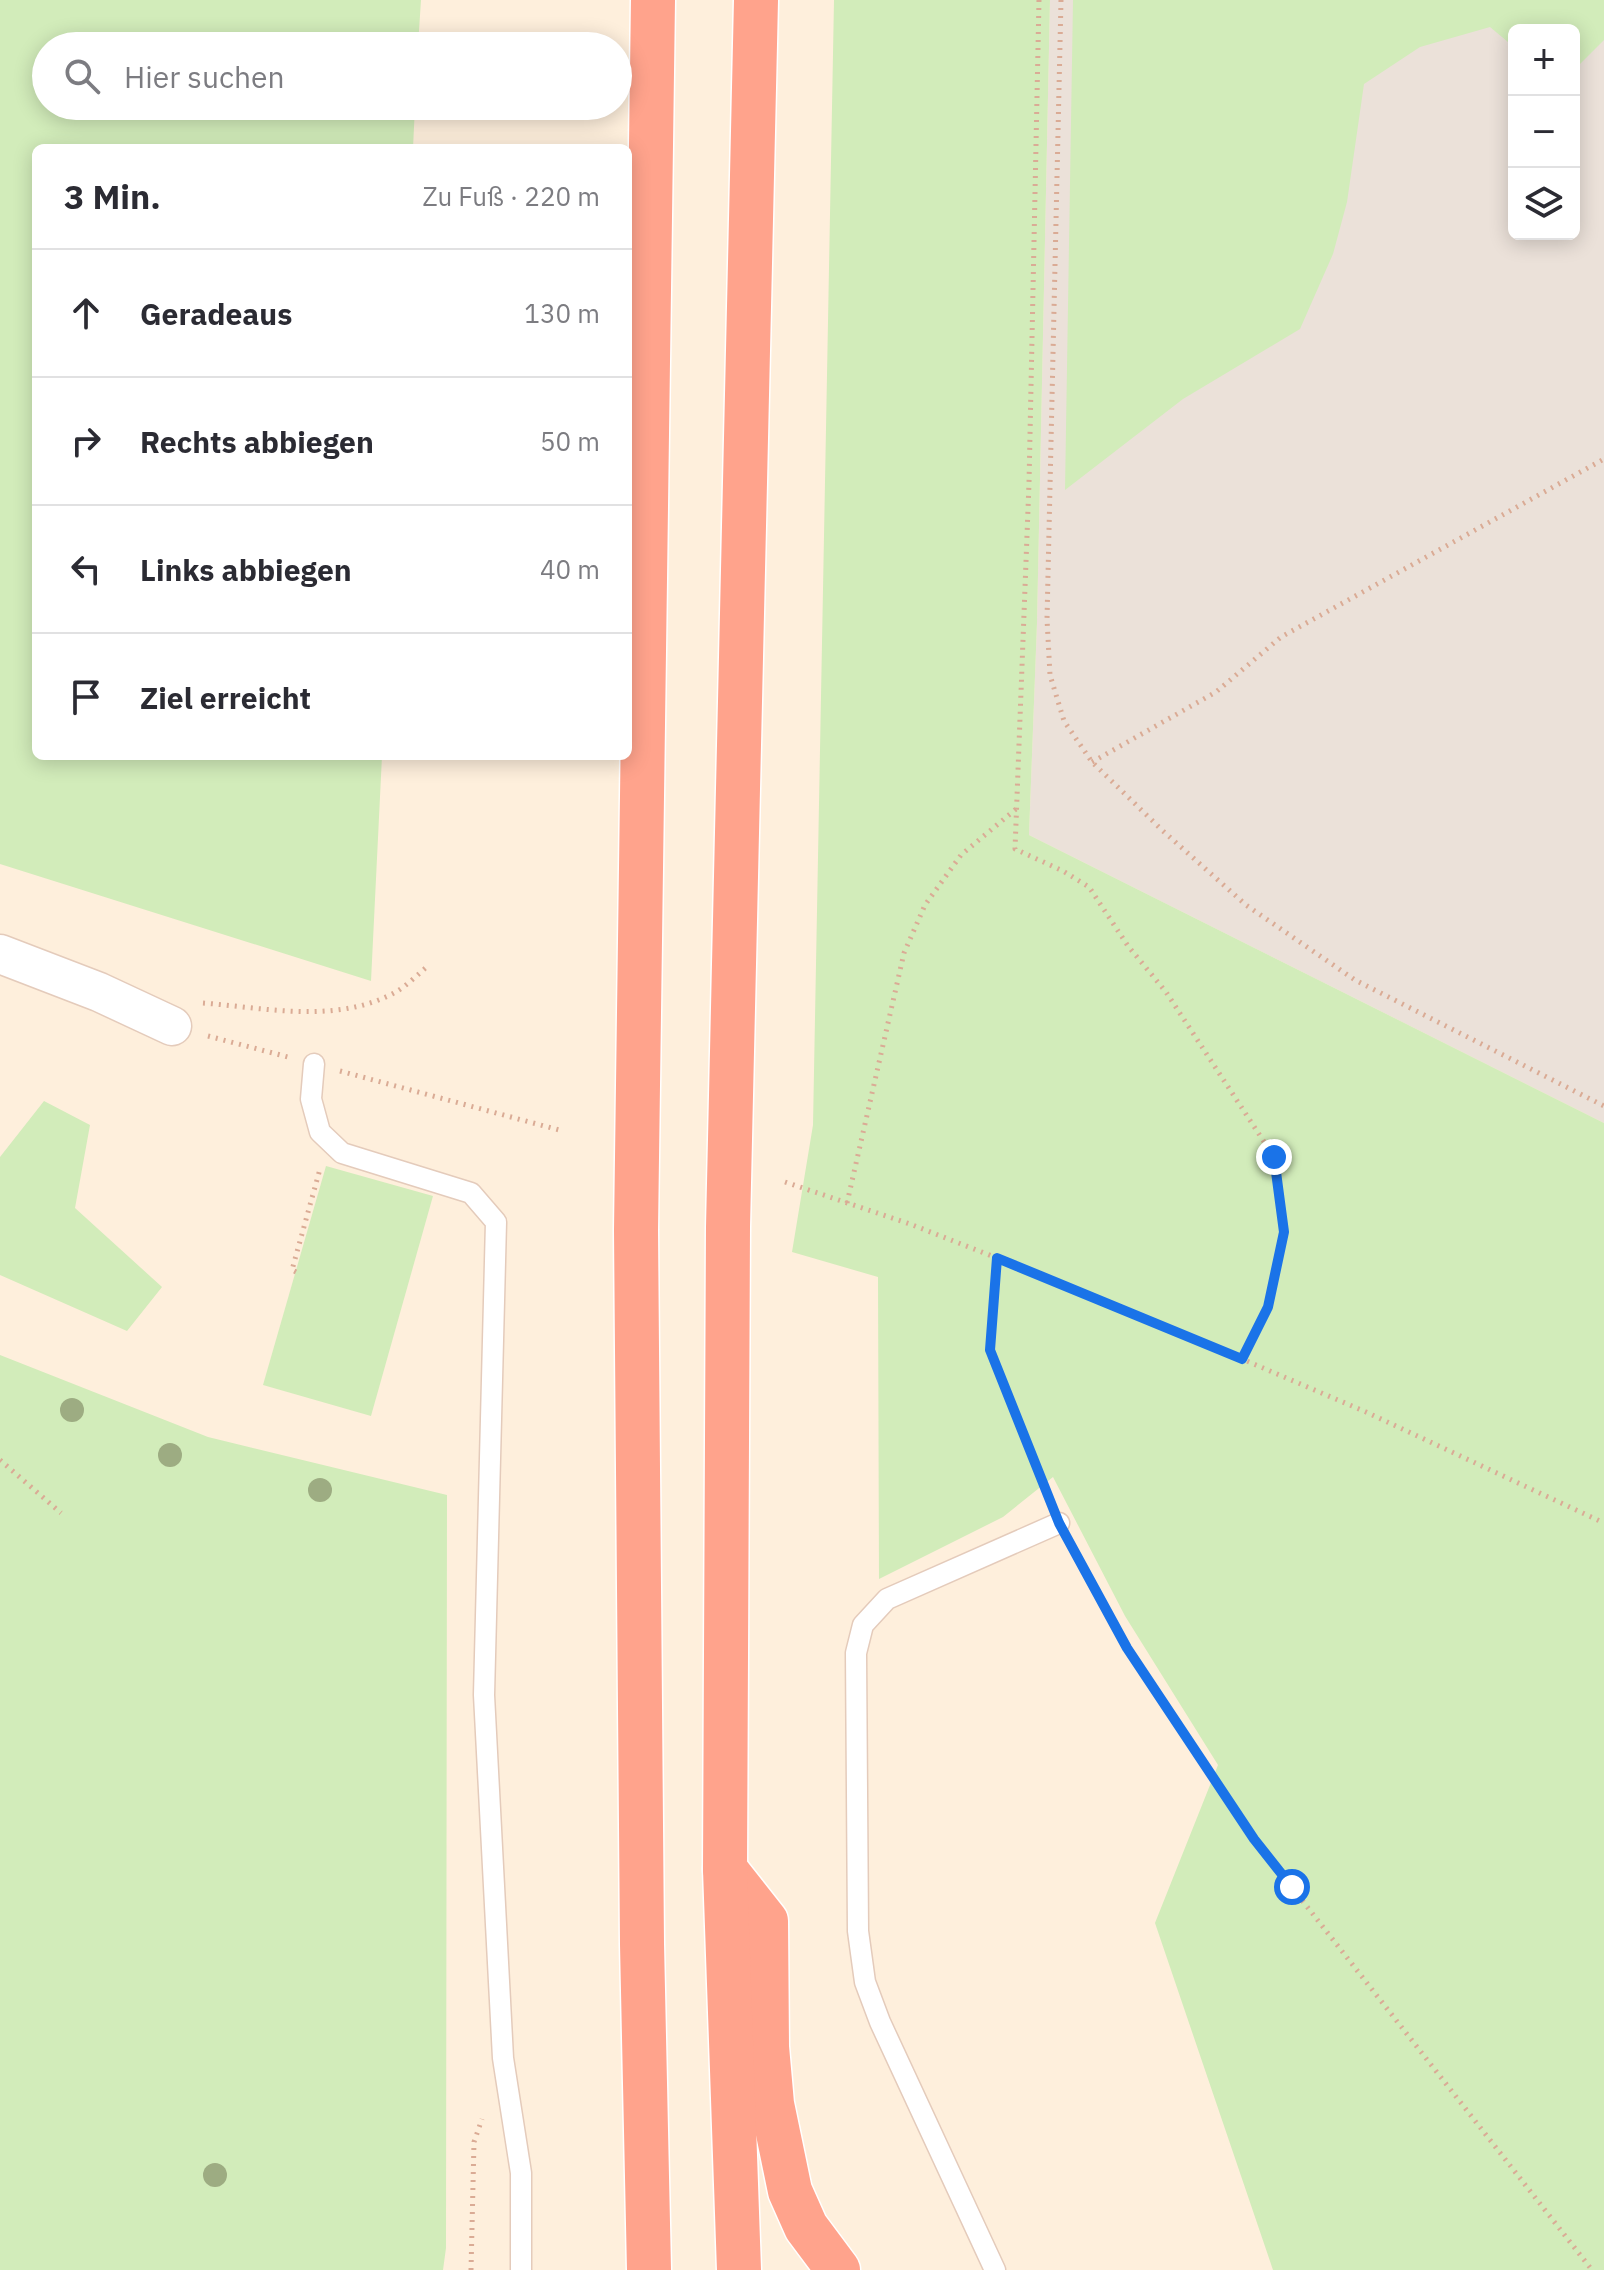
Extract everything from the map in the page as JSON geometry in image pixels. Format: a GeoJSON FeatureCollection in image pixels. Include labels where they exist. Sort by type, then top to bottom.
{"type":"FeatureCollection","features":[{"type":"Feature","properties":{"kind":"highway"},"geometry":{"type":"LineString","coordinates":[[649,2270],[642,1944],[636,1230],[653,0]]}},
{"type":"Feature","properties":{"kind":"highway"},"geometry":{"type":"LineString","coordinates":[[739,2270],[725,1869],[728,1227],[756,0]]}},
{"type":"Feature","properties":{"kind":"highway"},"geometry":{"type":"LineString","coordinates":[[725,1869],[766,1921],[767,2047],[772,2104],[790,2191],[806,2227],[838,2270]]}},
{"type":"Feature","properties":{"kind":"street"},"geometry":{"type":"LineString","coordinates":[[0,954],[99,992],[180,1014]]}},
{"type":"Feature","properties":{"kind":"lane"},"geometry":{"type":"LineString","coordinates":[[314,1064],[311,1099],[320,1132],[342,1153],[471,1193],[496,1222],[484,1695],[503,2058],[521,2173],[521,2270]]}},
{"type":"Feature","properties":{"kind":"lane"},"geometry":{"type":"LineString","coordinates":[[995,2270],[880,2022],[865,1982],[858,1931],[856,1653],[863,1625],[887,1599],[1059,1523]]}},
{"type":"Feature","properties":{"kind":"path"},"geometry":{"type":"LineString","coordinates":[[1039,0],[1029,483],[1015,849],[1089,887],[1128,946],[1166,992],[1274,1157],[1284,1232],[1268,1307],[1242,1359]]}},
{"type":"Feature","properties":{"kind":"path"},"geometry":{"type":"LineString","coordinates":[[1061,0],[1047,619],[1050,675],[1064,721],[1092,762],[1246,905],[1355,980],[1604,1106]]}},
{"type":"Feature","properties":{"kind":"path"},"geometry":{"type":"LineString","coordinates":[[1092,762],[1216,692],[1281,637],[1604,459]]}},
{"type":"Feature","properties":{"kind":"path"},"geometry":{"type":"LineString","coordinates":[[847,1203],[909,941],[925,905],[961,855],[1017,808]]}},
{"type":"Feature","properties":{"kind":"path"},"geometry":{"type":"LineString","coordinates":[[180,1014],[320,1013],[367,1005],[398,991],[429,965]]}},
{"type":"Feature","properties":{"kind":"path"},"geometry":{"type":"LineString","coordinates":[[180,1014],[314,1064],[563,1131]]}},
{"type":"Feature","properties":{"kind":"path"},"geometry":{"type":"LineString","coordinates":[[296,1272],[292,1270],[321,1167],[320,1132]]}},
{"type":"Feature","properties":{"kind":"path"},"geometry":{"type":"LineString","coordinates":[[785,1182],[997,1258],[1242,1359],[1366,1412],[1604,1523]]}},
{"type":"Feature","properties":{"kind":"path"},"geometry":{"type":"LineString","coordinates":[[997,1258],[990,1350],[1059,1523],[1127,1648],[1254,1839],[1592,2270]]}},
{"type":"Feature","properties":{"kind":"path"},"geometry":{"type":"LineString","coordinates":[[0,1460],[61,1513]]}},
{"type":"Feature","properties":{"kind":"path"},"geometry":{"type":"LineString","coordinates":[[471,2270],[474,2142],[503,2058]]}},
{"type":"Feature","properties":{"kind":"shaded area"},"geometry":{"type":"Polygon","coordinates":[[[1050,0],[1604,0],[1604,1123],[1029,835],[1037,623],[1050,0]]]}},
{"type":"Feature","properties":{"kind":"green space"},"geometry":{"type":"Polygon","coordinates":[[[0,0],[421,0],[419,32],[32,32],[32,120],[414,120],[413,144],[32,144],[32,760],[382,760],[371,981],[0,864],[0,0]]]}},
{"type":"Feature","properties":{"kind":"green space"},"geometry":{"type":"Polygon","coordinates":[[[834,0],[1050,0],[1037,623],[1029,835],[1604,1123],[1604,2270],[1273,2270],[1155,1923],[1218,1765],[1125,1616],[1053,1477],[1003,1517],[879,1579],[878,1277],[792,1252],[813,1125],[834,0]]]}},
{"type":"Feature","properties":{"kind":"green space"},"geometry":{"type":"Polygon","coordinates":[[[1073,0],[1604,0],[1604,40],[1580,64],[1580,24],[1508,24],[1508,42],[1490,27],[1420,47],[1364,84],[1347,202],[1333,254],[1300,329],[1183,399],[1065,490],[1073,0]]]}},
{"type":"Feature","properties":{"kind":"green space"},"geometry":{"type":"Polygon","coordinates":[[[44,1101],[90,1125],[75,1208],[162,1287],[127,1331],[0,1275],[0,1157],[44,1101]]]}},
{"type":"Feature","properties":{"kind":"green space"},"geometry":{"type":"Polygon","coordinates":[[[326,1166],[433,1196],[371,1416],[263,1385],[326,1166]]]}},
{"type":"Feature","properties":{"kind":"green space"},"geometry":{"type":"Polygon","coordinates":[[[0,1355],[208,1437],[447,1495],[446,2248],[443,2270],[0,2270],[0,1355]]]}},
{"type":"Feature","properties":{"kind":"route"},"geometry":{"type":"LineString","coordinates":[[1274,1157],[1284,1232],[1268,1307],[1242,1359],[997,1258],[990,1350],[1059,1523],[1127,1648],[1254,1839],[1292,1887]]}}]}
